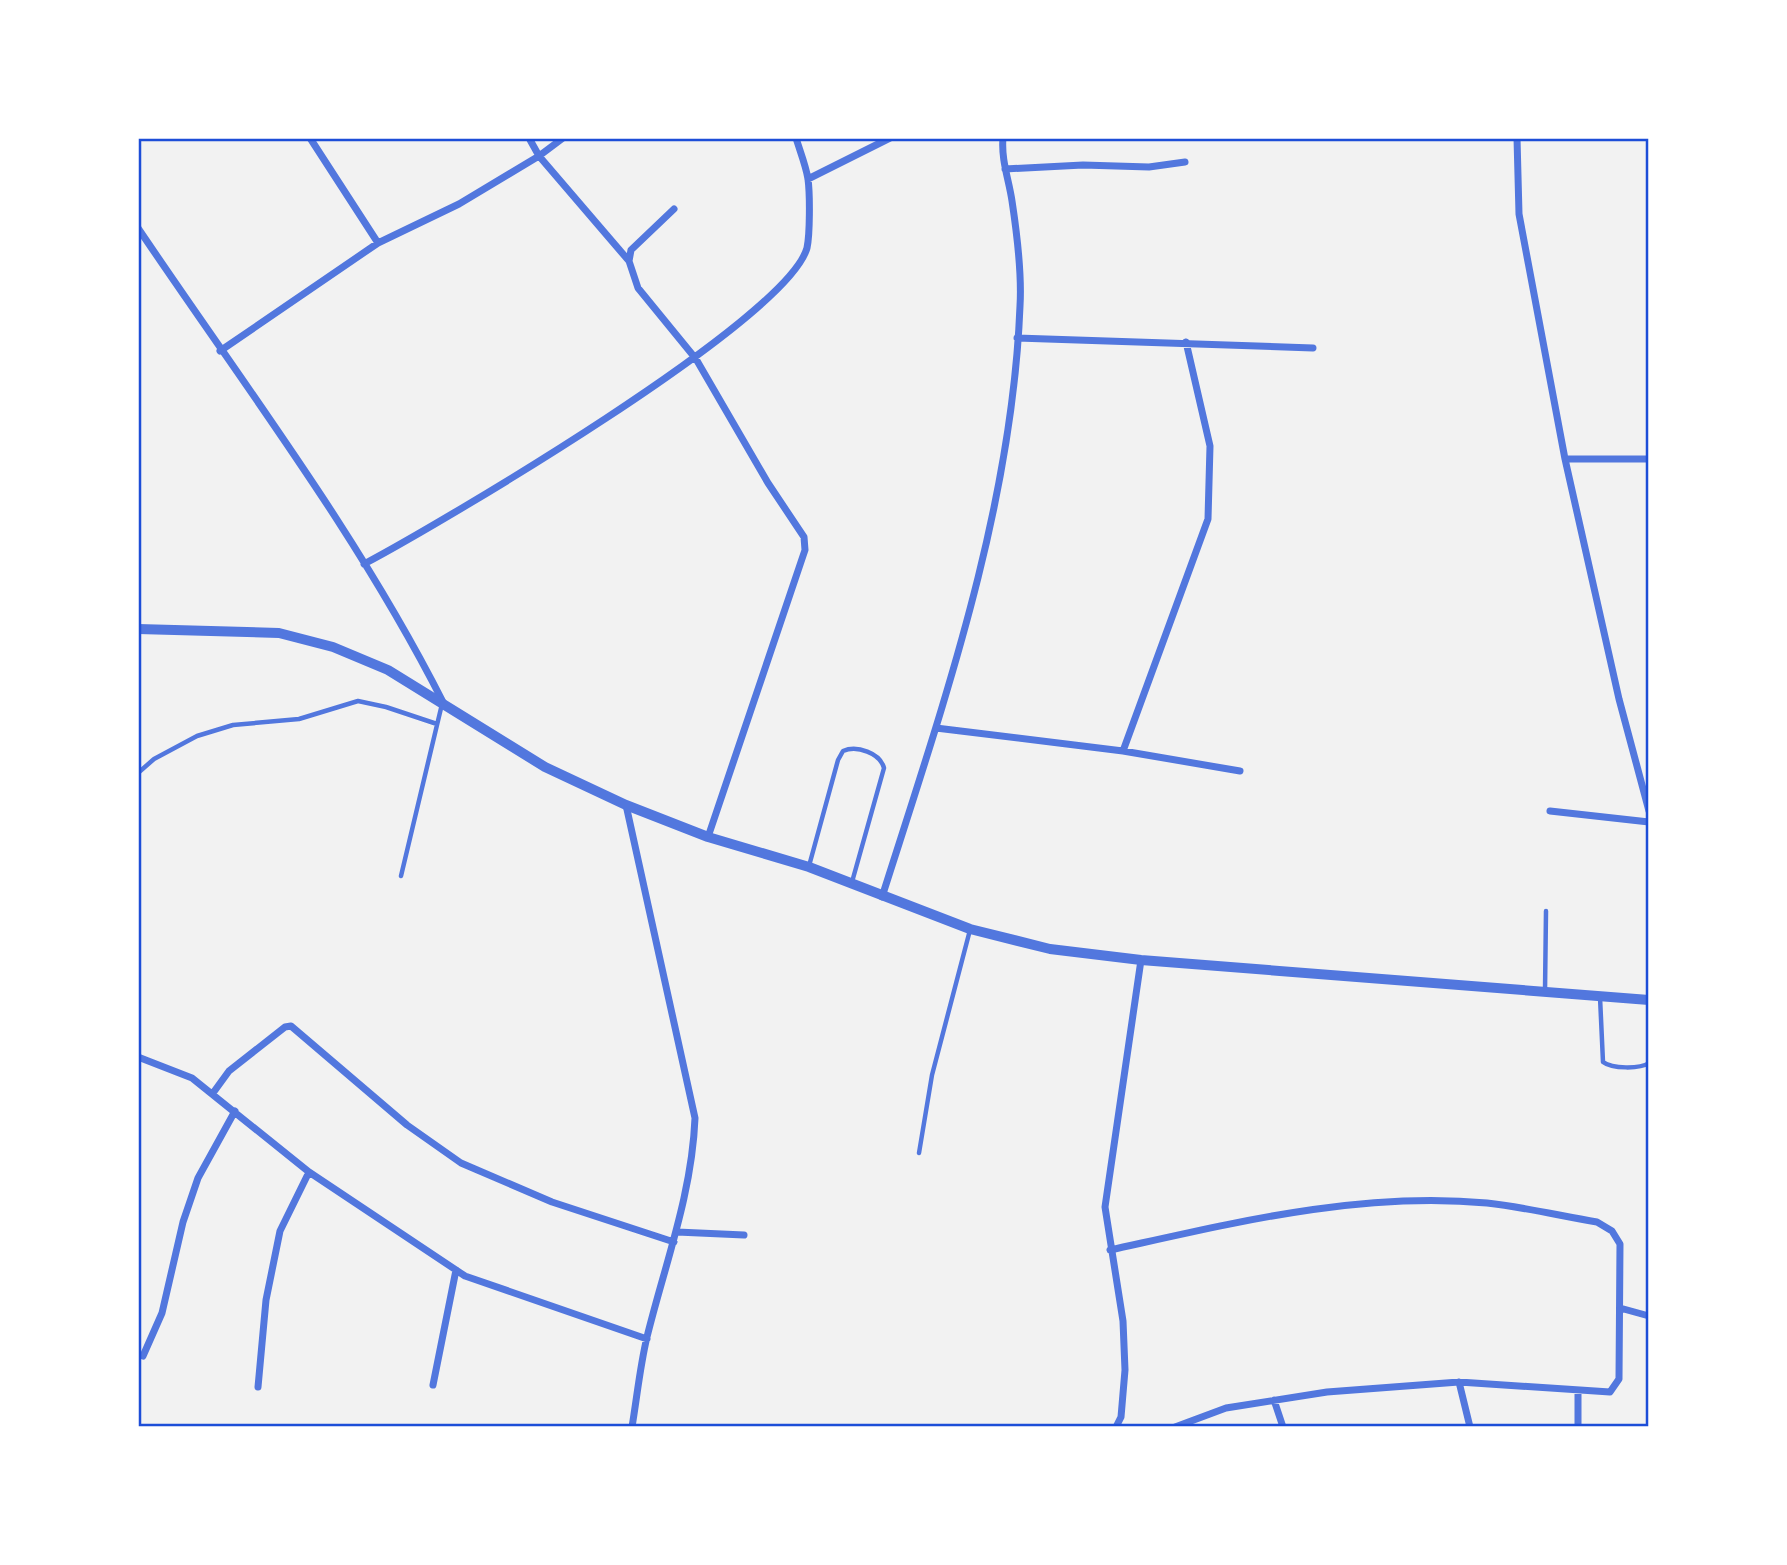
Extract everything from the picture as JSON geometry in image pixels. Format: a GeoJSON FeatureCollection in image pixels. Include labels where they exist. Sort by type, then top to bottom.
{"type":"FeatureCollection","features":[{"type":"Feature","properties":{"kind":"street"},"geometry":{"type":"LineString","coordinates":[[310,138],[378,243]]}},
{"type":"Feature","properties":{"kind":"street"},"geometry":{"type":"LineString","coordinates":[[529,138],[539,156],[628,261],[638,288],[696,359],[768,483],[804,537],[805,550],[708,837]]}},
{"type":"Feature","properties":{"kind":"street"},"geometry":{"type":"LineString","coordinates":[[220,351],[378,243],[459,204],[539,156],[563,138]]}},
{"type":"Feature","properties":{"kind":"street"},"geometry":{"type":"LineString","coordinates":[[364,564],[419,535],[696,359],[794,273],[807,248],[808,179],[796,138]]}},
{"type":"Feature","properties":{"kind":"street"},"geometry":{"type":"LineString","coordinates":[[808,179],[890,138]]}},
{"type":"Feature","properties":{"kind":"street"},"geometry":{"type":"LineString","coordinates":[[882,897],[936,728],[993,518],[1004,460],[1020,304],[1012,201],[1005,169],[1003,138]]}},
{"type":"Feature","properties":{"kind":"street"},"geometry":{"type":"LineString","coordinates":[[1517,138],[1519,214],[1565,459],[1619,699],[1649,811]]}},
{"type":"Feature","properties":{"kind":"street"},"geometry":{"type":"LineString","coordinates":[[1005,169],[1083,165],[1149,167],[1185,162]]}},
{"type":"Feature","properties":{"kind":"street"},"geometry":{"type":"LineString","coordinates":[[628,261],[631,250],[674,209]]}},
{"type":"Feature","properties":{"kind":"street"},"geometry":{"type":"LineString","coordinates":[[138,228],[220,351],[300,459],[409,635],[443,702]]}},
{"type":"Feature","properties":{"kind":"street"},"geometry":{"type":"LineString","coordinates":[[1017,338],[1313,348]]}},
{"type":"Feature","properties":{"kind":"street"},"geometry":{"type":"LineString","coordinates":[[1124,751],[1208,519],[1212,469],[1210,446],[1186,342]]}},
{"type":"Feature","properties":{"kind":"street"},"geometry":{"type":"LineString","coordinates":[[1565,459],[1649,459]]}},
{"type":"Feature","properties":{"kind":"street"},"geometry":{"type":"LineString","coordinates":[[138,629],[279,633],[333,647],[388,670],[545,767],[626,806],[708,837],[809,867],[970,929],[1050,948],[1141,960],[1649,1000]]}},
{"type":"Feature","properties":{"kind":"street"},"geometry":{"type":"LineString","coordinates":[[936,728],[1124,751],[1240,771]]}},
{"type":"Feature","properties":{"kind":"street"},"geometry":{"type":"LineString","coordinates":[[626,806],[695,1118],[694,1147],[677,1233],[647,1339],[632,1427]]}},
{"type":"Feature","properties":{"kind":"street"},"geometry":{"type":"LineString","coordinates":[[1550,811],[1649,822]]}},
{"type":"Feature","properties":{"kind":"street"},"geometry":{"type":"LineString","coordinates":[[1116,1427],[1121,1417],[1125,1370],[1123,1321],[1105,1207],[1141,960]]}},
{"type":"Feature","properties":{"kind":"street"},"geometry":{"type":"LineString","coordinates":[[213,1093],[229,1071],[285,1027],[291,1026],[407,1125],[461,1163],[552,1202],[674,1242]]}},
{"type":"Feature","properties":{"kind":"street"},"geometry":{"type":"LineString","coordinates":[[138,1057],[192,1078],[309,1172],[456,1270],[492,1286],[647,1339]]}},
{"type":"Feature","properties":{"kind":"street"},"geometry":{"type":"LineString","coordinates":[[143,1356],[162,1313],[183,1222],[198,1178],[234,1111]]}},
{"type":"Feature","properties":{"kind":"street"},"geometry":{"type":"LineString","coordinates":[[258,1387],[265,1300],[280,1231],[309,1172]]}},
{"type":"Feature","properties":{"kind":"street"},"geometry":{"type":"LineString","coordinates":[[1110,1250],[1281,1213],[1426,1201],[1488,1203],[1597,1222],[1612,1231],[1620,1244],[1619,1379],[1610,1392],[1578,1392],[1459,1382],[1327,1391],[1226,1408],[1175,1427]]}},
{"type":"Feature","properties":{"kind":"street"},"geometry":{"type":"LineString","coordinates":[[677,1233],[744,1235]]}},
{"type":"Feature","properties":{"kind":"street"},"geometry":{"type":"LineString","coordinates":[[433,1385],[456,1270]]}},
{"type":"Feature","properties":{"kind":"street"},"geometry":{"type":"LineString","coordinates":[[1620,1308],[1649,1316]]}},
{"type":"Feature","properties":{"kind":"street"},"geometry":{"type":"LineString","coordinates":[[1459,1382],[1470,1427]]}},
{"type":"Feature","properties":{"kind":"street"},"geometry":{"type":"LineString","coordinates":[[1578,1392],[1578,1427]]}},
{"type":"Feature","properties":{"kind":"street"},"geometry":{"type":"LineString","coordinates":[[1274,1400],[1283,1427]]}},
{"type":"Feature","properties":{"kind":"lane"},"geometry":{"type":"LineString","coordinates":[[138,773],[154,759],[197,736],[233,725],[299,719],[358,701],[386,706],[437,724]]}},
{"type":"Feature","properties":{"kind":"lane"},"geometry":{"type":"LineString","coordinates":[[401,876],[443,702]]}},
{"type":"Feature","properties":{"kind":"lane"},"geometry":{"type":"LineString","coordinates":[[809,867],[838,760],[843,751],[858,749],[878,758],[884,768],[851,884]]}},
{"type":"Feature","properties":{"kind":"lane"},"geometry":{"type":"LineString","coordinates":[[1545,992],[1546,911]]}},
{"type":"Feature","properties":{"kind":"lane"},"geometry":{"type":"LineString","coordinates":[[919,1153],[932,1075],[970,929]]}},
{"type":"Feature","properties":{"kind":"lane"},"geometry":{"type":"LineString","coordinates":[[1600,996],[1603,1062],[1608,1066],[1644,1066],[1649,1063]]}}]}
